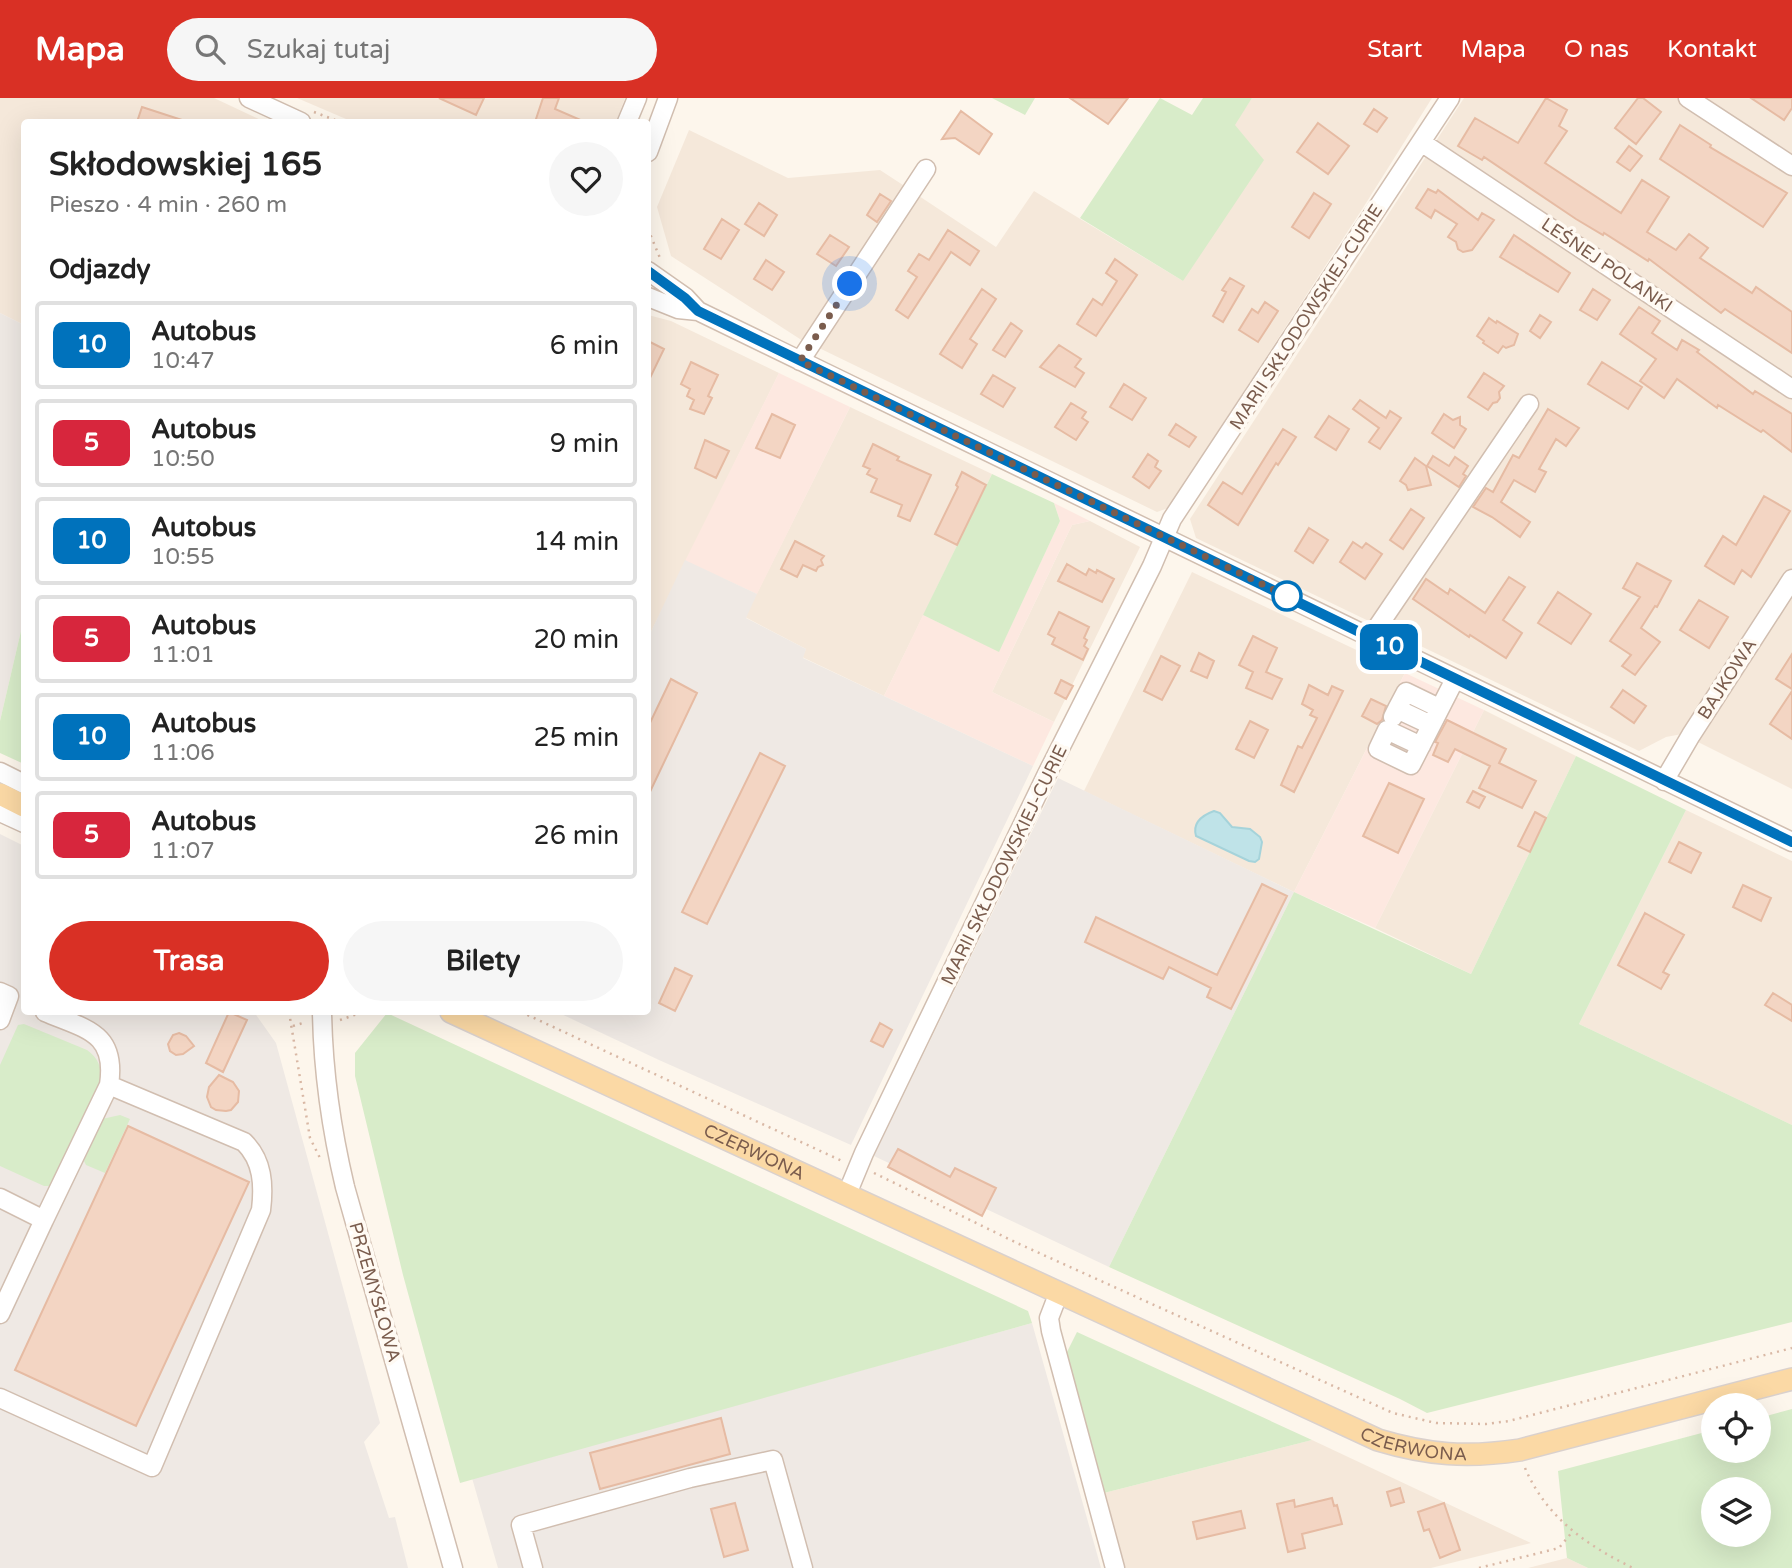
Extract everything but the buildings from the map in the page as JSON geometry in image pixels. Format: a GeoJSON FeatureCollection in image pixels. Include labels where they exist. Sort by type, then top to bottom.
{"type":"FeatureCollection","features":[{"type":"Feature","properties":{"kind":"main road"},"geometry":{"type":"LineString","coordinates":[[0,794],[21,804]]}},
{"type":"Feature","properties":{"kind":"main road","name":"CZERWONA"},"geometry":{"type":"LineString","coordinates":[[458,1015],[1378,1440],[1443,1455],[1487,1455],[1520,1450],[1792,1380]]}},
{"type":"Feature","properties":{"kind":"street"},"geometry":{"type":"LineString","coordinates":[[250,98],[294,119]]}},
{"type":"Feature","properties":{"kind":"street"},"geometry":{"type":"LineString","coordinates":[[628,119],[637,98]]}},
{"type":"Feature","properties":{"kind":"street"},"geometry":{"type":"LineString","coordinates":[[651,144],[668,98]]}},
{"type":"Feature","properties":{"kind":"street","name":"MARII SKŁODOWSKIEJ-CURIE"},"geometry":{"type":"LineString","coordinates":[[848,1194],[1047,774],[1152,566],[1172,519],[1450,98]]}},
{"type":"Feature","properties":{"kind":"street"},"geometry":{"type":"LineString","coordinates":[[1688,98],[1789,158]]}},
{"type":"Feature","properties":{"kind":"street","name":"LEŚNEJ POLANKI"},"geometry":{"type":"LineString","coordinates":[[1421,142],[1792,388]]}},
{"type":"Feature","properties":{"kind":"street"},"geometry":{"type":"LineString","coordinates":[[800,361],[926,169]]}},
{"type":"Feature","properties":{"kind":"street"},"geometry":{"type":"LineString","coordinates":[[655,266],[698,311],[1792,842]]}},
{"type":"Feature","properties":{"kind":"street"},"geometry":{"type":"LineString","coordinates":[[651,298],[678,309],[698,311]]}},
{"type":"Feature","properties":{"kind":"street"},"geometry":{"type":"LineString","coordinates":[[1370,638],[1529,404]]}},
{"type":"Feature","properties":{"kind":"street","name":"BAJKOWA"},"geometry":{"type":"LineString","coordinates":[[1664,781],[1792,579]]}},
{"type":"Feature","properties":{"kind":"street"},"geometry":{"type":"LineString","coordinates":[[1439,708],[1406,692],[1378,749],[1411,765],[1455,679]]}},
{"type":"Feature","properties":{"kind":"street"},"geometry":{"type":"LineString","coordinates":[[1392,719],[1426,735]]}},
{"type":"Feature","properties":{"kind":"street"},"geometry":{"type":"LineString","coordinates":[[0,772],[21,782]]}},
{"type":"Feature","properties":{"kind":"street"},"geometry":{"type":"LineString","coordinates":[[0,812],[21,822]]}},
{"type":"Feature","properties":{"kind":"street"},"geometry":{"type":"LineString","coordinates":[[0,1020],[11,997]]}},
{"type":"Feature","properties":{"kind":"street"},"geometry":{"type":"LineString","coordinates":[[0,1314],[109,1086],[110,1058],[105,1045],[94,1033],[51,1015]]}},
{"type":"Feature","properties":{"kind":"street","name":"PRZEMYSŁOWA"},"geometry":{"type":"LineString","coordinates":[[330,1016],[325,1082],[334,1138],[345,1187],[453,1568]]}},
{"type":"Feature","properties":{"kind":"street"},"geometry":{"type":"LineString","coordinates":[[0,1398],[152,1467],[261,1210],[264,1189],[260,1170],[254,1153],[244,1142],[109,1086]]}},
{"type":"Feature","properties":{"kind":"street"},"geometry":{"type":"LineString","coordinates":[[0,1198],[44,1220]]}},
{"type":"Feature","properties":{"kind":"street"},"geometry":{"type":"LineString","coordinates":[[1059,1292],[1049,1318],[1051,1331],[1115,1568]]}},
{"type":"Feature","properties":{"kind":"street"},"geometry":{"type":"LineString","coordinates":[[533,1568],[521,1525],[690,1478],[773,1460],[803,1568]]}},
{"type":"Feature","properties":{"kind":"path"},"geometry":{"type":"LineString","coordinates":[[651,245],[655,266]]}},
{"type":"Feature","properties":{"kind":"path"},"geometry":{"type":"LineString","coordinates":[[290,1015],[310,1138],[322,1161]]}},
{"type":"Feature","properties":{"kind":"path"},"geometry":{"type":"LineString","coordinates":[[527,1015],[858,1168],[870,1171],[1017,1243],[1394,1413],[1416,1419],[1461,1425],[1509,1421],[1792,1348]]}},
{"type":"Feature","properties":{"kind":"path"},"geometry":{"type":"LineString","coordinates":[[293,1026],[307,1022]]}},
{"type":"Feature","properties":{"kind":"path"},"geometry":{"type":"LineString","coordinates":[[1520,1450],[1530,1480],[1551,1512],[1573,1531],[1633,1568]]}},
{"type":"Feature","properties":{"kind":"path"},"geometry":{"type":"LineString","coordinates":[[1479,1568],[1559,1548],[1573,1531]]}},
{"type":"Feature","properties":{"kind":"shaded area"},"geometry":{"type":"Polygon","coordinates":[[[0,98],[214,98],[259,119],[21,119],[21,324],[0,313],[0,98]]]}},
{"type":"Feature","properties":{"kind":"shaded area"},"geometry":{"type":"Polygon","coordinates":[[[297,98],[625,98],[617,119],[346,119],[297,98]]]}},
{"type":"Feature","properties":{"kind":"shaded area"},"geometry":{"type":"Polygon","coordinates":[[[1252,98],[1432,98],[1168,508],[1157,512],[817,347],[919,196],[996,247],[1034,191],[1183,281],[1234,125],[1252,98]]]}},
{"type":"Feature","properties":{"kind":"shaded area"},"geometry":{"type":"Polygon","coordinates":[[[1464,98],[1792,98],[1792,789],[1682,734],[1666,737],[1639,751],[1196,538],[1190,519],[1464,98]]]}},
{"type":"Feature","properties":{"kind":"shaded area"},"geometry":{"type":"Polygon","coordinates":[[[689,130],[788,178],[880,170],[906,187],[803,341],[671,256],[657,207],[689,130]]]}},
{"type":"Feature","properties":{"kind":"shaded area"},"geometry":{"type":"Polygon","coordinates":[[[0,313],[21,324],[21,631],[0,721],[0,313]]]}},
{"type":"Feature","properties":{"kind":"shaded area"},"geometry":{"type":"Polygon","coordinates":[[[651,316],[671,321],[779,373],[651,632],[651,316]]]}},
{"type":"Feature","properties":{"kind":"shaded area"},"geometry":{"type":"Polygon","coordinates":[[[779,373],[850,407],[757,594],[685,561],[779,373]]]}},
{"type":"Feature","properties":{"kind":"shaded area"},"geometry":{"type":"Polygon","coordinates":[[[850,407],[992,474],[884,696],[802,657],[806,649],[745,617],[850,407]]]}},
{"type":"Feature","properties":{"kind":"shaded area"},"geometry":{"type":"Polygon","coordinates":[[[1054,503],[1090,521],[1072,525],[992,692],[1054,722],[1033,766],[884,696],[923,615],[999,651],[1060,521],[1054,503]]]}},
{"type":"Feature","properties":{"kind":"shaded area"},"geometry":{"type":"Polygon","coordinates":[[[1090,521],[1140,547],[1054,722],[992,692],[1072,525],[1090,521]]]}},
{"type":"Feature","properties":{"kind":"shaded area"},"geometry":{"type":"Polygon","coordinates":[[[685,560],[757,594],[746,618],[806,649],[803,658],[1033,766],[851,1145],[563,1015],[651,1015],[651,632],[685,560]]]}},
{"type":"Feature","properties":{"kind":"shaded area"},"geometry":{"type":"Polygon","coordinates":[[[1192,572],[1405,673],[1294,892],[1084,791],[1192,572]]]}},
{"type":"Feature","properties":{"kind":"shaded area"},"geometry":{"type":"Polygon","coordinates":[[[1405,673],[1484,710],[1375,928],[1294,892],[1405,673]]]}},
{"type":"Feature","properties":{"kind":"shaded area"},"geometry":{"type":"Polygon","coordinates":[[[1484,710],[1576,756],[1471,974],[1375,928],[1484,710]]]}},
{"type":"Feature","properties":{"kind":"shaded area"},"geometry":{"type":"Polygon","coordinates":[[[1058,778],[1294,892],[1109,1267],[874,1156],[1058,778]]]}},
{"type":"Feature","properties":{"kind":"shaded area"},"geometry":{"type":"Polygon","coordinates":[[[1686,810],[1792,861],[1792,1125],[1579,1024],[1686,810]]]}},
{"type":"Feature","properties":{"kind":"shaded area"},"geometry":{"type":"Polygon","coordinates":[[[0,834],[21,844],[21,1015],[256,1015],[276,1043],[380,1423],[364,1442],[389,1518],[395,1517],[408,1568],[0,1568],[0,834]]]}},
{"type":"Feature","properties":{"kind":"shaded area"},"geometry":{"type":"Polygon","coordinates":[[[1032,1323],[1101,1568],[498,1568],[472,1478],[1032,1323]]]}},
{"type":"Feature","properties":{"kind":"shaded area"},"geometry":{"type":"Polygon","coordinates":[[[1312,1440],[1531,1543],[1431,1568],[1121,1568],[1100,1494],[1312,1440]]]}},
{"type":"Feature","properties":{"kind":"shaded area"},"geometry":{"type":"Polygon","coordinates":[[[1567,1558],[1588,1568],[1528,1568],[1567,1558]]]}},
{"type":"Feature","properties":{"kind":"green space"},"geometry":{"type":"Polygon","coordinates":[[[992,98],[1035,98],[1025,115],[992,98]]]}},
{"type":"Feature","properties":{"kind":"green space"},"geometry":{"type":"Polygon","coordinates":[[[1160,98],[1192,115],[1203,98],[1252,98],[1235,125],[1264,160],[1183,281],[1080,218],[1160,98]]]}},
{"type":"Feature","properties":{"kind":"green space"},"geometry":{"type":"Polygon","coordinates":[[[992,474],[1054,503],[1060,521],[999,652],[923,615],[992,474]]]}},
{"type":"Feature","properties":{"kind":"green space"},"geometry":{"type":"Polygon","coordinates":[[[21,631],[21,763],[0,753],[0,721],[21,631]]]}},
{"type":"Feature","properties":{"kind":"green space"},"geometry":{"type":"Polygon","coordinates":[[[1576,756],[1686,810],[1579,1024],[1792,1125],[1792,1322],[1427,1413],[1109,1267],[1294,892],[1471,974],[1576,756]]]}},
{"type":"Feature","properties":{"kind":"green space"},"geometry":{"type":"Polygon","coordinates":[[[385,1015],[391,1015],[1028,1311],[1032,1323],[460,1483],[403,1275],[355,1076],[355,1053],[385,1015]]]}},
{"type":"Feature","properties":{"kind":"green space"},"geometry":{"type":"Polygon","coordinates":[[[24,1024],[87,1050],[96,1059],[101,1071],[102,1080],[51,1186],[44,1186],[0,1166],[0,1065],[18,1025],[24,1024]]]}},
{"type":"Feature","properties":{"kind":"green space"},"geometry":{"type":"Polygon","coordinates":[[[120,1115],[130,1119],[105,1173],[86,1165],[84,1161],[102,1119],[120,1115]]]}},
{"type":"Feature","properties":{"kind":"green space"},"geometry":{"type":"Polygon","coordinates":[[[1077,1332],[1312,1440],[1100,1494],[1063,1360],[1077,1332]]]}},
{"type":"Feature","properties":{"kind":"green space"},"geometry":{"type":"Polygon","coordinates":[[[1792,1409],[1792,1568],[1588,1568],[1567,1558],[1558,1471],[1701,1433],[1701,1463],[1771,1463],[1771,1415],[1792,1409]]]}},
{"type":"Feature","properties":{"kind":"water"},"geometry":{"type":"Polygon","coordinates":[[[1214,811],[1220,813],[1232,827],[1250,829],[1260,837],[1262,842],[1259,859],[1255,862],[1249,861],[1196,836],[1197,823],[1214,811]]]}},
{"type":"Feature","properties":{"kind":"bus line","name":"10"},"geometry":{"type":"LineString","coordinates":[[651,274],[698,311],[1792,842]]}},
{"type":"Feature","properties":{"kind":"route"},"geometry":{"type":"LineString","coordinates":[[850,284],[800,361],[1287,596]]}}]}
